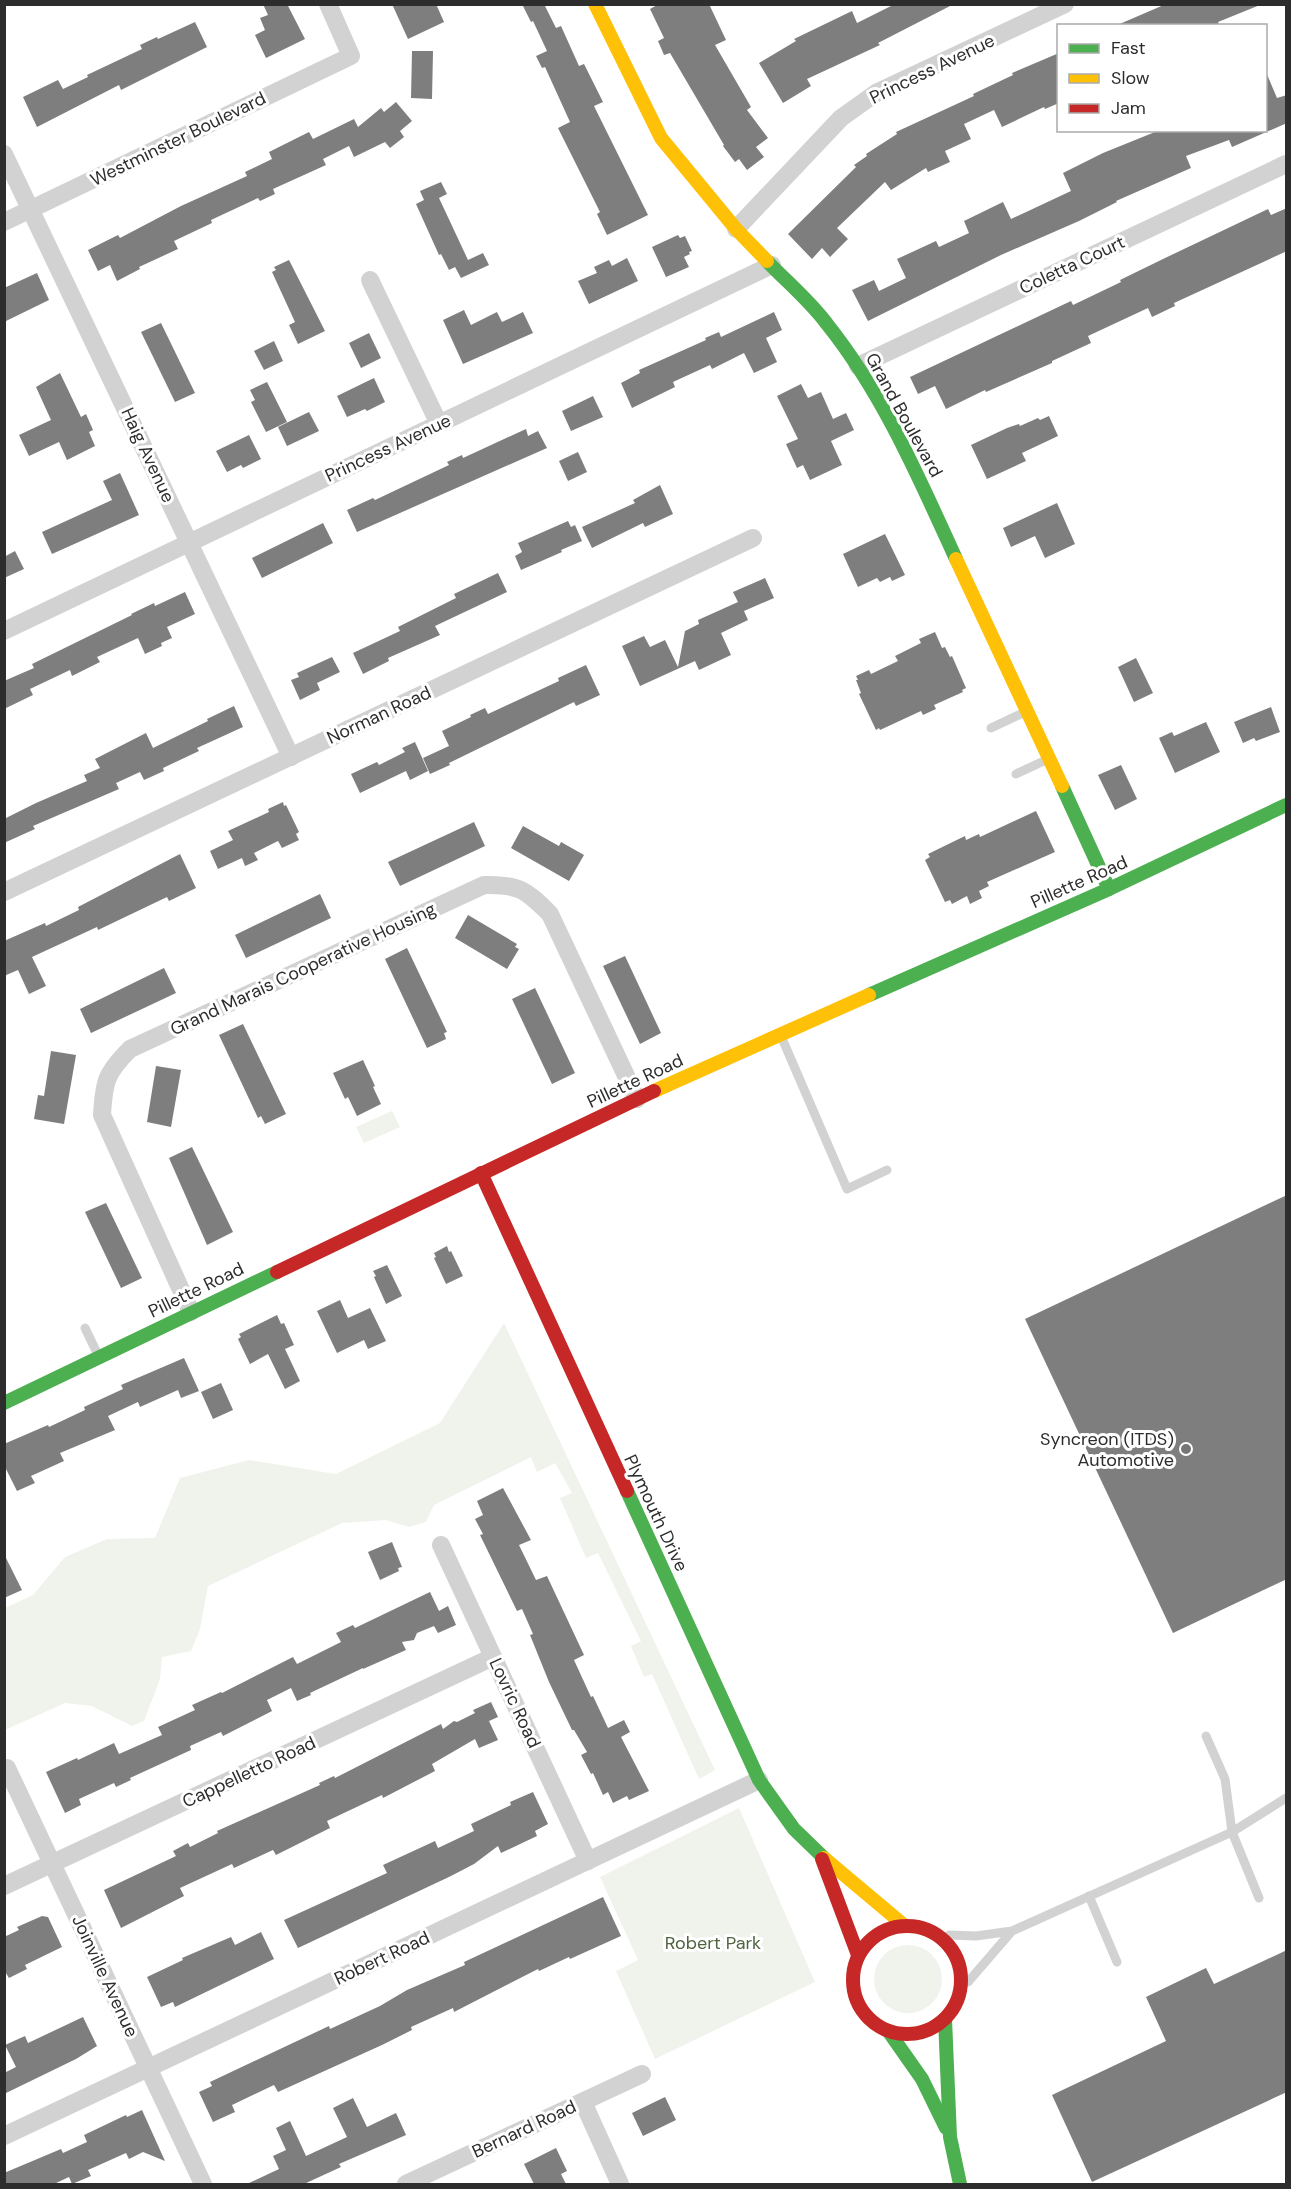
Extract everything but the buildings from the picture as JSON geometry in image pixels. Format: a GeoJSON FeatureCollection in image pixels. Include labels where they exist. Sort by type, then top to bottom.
{"type":"FeatureCollection","features":[{"type":"Feature","properties":{"kind":"street","name":"Westminster Boulevard"},"geometry":{"type":"LineString","coordinates":[[4,222],[351,56],[328,4]]}},
{"type":"Feature","properties":{"kind":"street","name":"Grand Boulevard"},"geometry":{"type":"LineString","coordinates":[[595,4],[661,138],[736,229],[826,322],[858,366],[904,446],[1109,889]]}},
{"type":"Feature","properties":{"kind":"street","name":"Princess Avenue"},"geometry":{"type":"LineString","coordinates":[[736,229],[841,118],[876,93],[1065,4]]}},
{"type":"Feature","properties":{"kind":"street","name":"Haig Avenue"},"geometry":{"type":"LineString","coordinates":[[4,154],[291,757]]}},
{"type":"Feature","properties":{"kind":"street","name":"Coletta Court"},"geometry":{"type":"LineString","coordinates":[[858,366],[1287,164]]}},
{"type":"Feature","properties":{"kind":"street","name":"Princess Avenue"},"geometry":{"type":"LineString","coordinates":[[4,631],[772,266]]}},
{"type":"Feature","properties":{"kind":"street"},"geometry":{"type":"LineString","coordinates":[[370,280],[439,424]]}},
{"type":"Feature","properties":{"kind":"street","name":"Norman Road"},"geometry":{"type":"LineString","coordinates":[[4,892],[753,538]]}},
{"type":"Feature","properties":{"kind":"street","name":"Pillette Road"},"geometry":{"type":"LineString","coordinates":[[4,1403],[637,1100],[780,1034],[1109,889],[1287,805]]}},
{"type":"Feature","properties":{"kind":"street","name":"Grand Marais Cooperative Housing"},"geometry":{"type":"LineString","coordinates":[[191,1312],[102,1115],[104,1090],[113,1067],[130,1049],[484,885],[506,884],[528,893],[550,914],[637,1100]]}},
{"type":"Feature","properties":{"kind":"street","name":"Plymouth Drive"},"geometry":{"type":"LineString","coordinates":[[481,1173],[759,1780],[794,1828],[820,1855],[905,1926]]}},
{"type":"Feature","properties":{"kind":"street","name":"Lovric Road"},"geometry":{"type":"LineString","coordinates":[[441,1545],[588,1861]]}},
{"type":"Feature","properties":{"kind":"street","name":"Cappelletto Road"},"geometry":{"type":"LineString","coordinates":[[4,1886],[493,1657]]}},
{"type":"Feature","properties":{"kind":"street","name":"Joinville Avenue"},"geometry":{"type":"LineString","coordinates":[[7,1768],[203,2184]]}},
{"type":"Feature","properties":{"kind":"street","name":"Robert Road"},"geometry":{"type":"LineString","coordinates":[[4,2136],[759,1780]]}},
{"type":"Feature","properties":{"kind":"street","name":"Plymouth Drive"},"geometry":{"type":"LineString","coordinates":[[820,1855],[858,1955]]}},
{"type":"Feature","properties":{"kind":"street"},"geometry":{"type":"LineString","coordinates":[[905,1926],[923,1928],[940,1935],[954,1948],[962,1966],[964,1987],[956,2005],[945,2019],[926,2030],[907,2034],[889,2032],[870,2021],[857,2003],[853,1970],[858,1955],[881,1932],[905,1926]]}},
{"type":"Feature","properties":{"kind":"street"},"geometry":{"type":"LineString","coordinates":[[945,2019],[950,2137],[960,2184]]}},
{"type":"Feature","properties":{"kind":"street"},"geometry":{"type":"LineString","coordinates":[[889,2032],[922,2079],[950,2137]]}},
{"type":"Feature","properties":{"kind":"street","name":"Bernard Road"},"geometry":{"type":"LineString","coordinates":[[410,2184],[642,2074]]}},
{"type":"Feature","properties":{"kind":"street"},"geometry":{"type":"LineString","coordinates":[[583,2102],[620,2184]]}},
{"type":"Feature","properties":{"kind":"lane"},"geometry":{"type":"LineString","coordinates":[[992,728],[1027,711]]}},
{"type":"Feature","properties":{"kind":"lane"},"geometry":{"type":"LineString","coordinates":[[1016,774],[1049,759]]}},
{"type":"Feature","properties":{"kind":"lane"},"geometry":{"type":"LineString","coordinates":[[780,1034],[847,1189],[887,1170]]}},
{"type":"Feature","properties":{"kind":"lane"},"geometry":{"type":"LineString","coordinates":[[85,1328],[99,1357]]}},
{"type":"Feature","properties":{"kind":"lane"},"geometry":{"type":"LineString","coordinates":[[1206,1736],[1225,1779],[1232,1832],[1259,1898]]}},
{"type":"Feature","properties":{"kind":"lane"},"geometry":{"type":"LineString","coordinates":[[940,1935],[976,1936],[1012,1931],[1232,1832],[1287,1798]]}},
{"type":"Feature","properties":{"kind":"lane"},"geometry":{"type":"LineString","coordinates":[[1089,1896],[1117,1962]]}},
{"type":"Feature","properties":{"kind":"lane"},"geometry":{"type":"LineString","coordinates":[[964,1987],[1012,1931]]}},
{"type":"Feature","properties":{"kind":"green space"},"geometry":{"type":"Polygon","coordinates":[[[392,1111],[400,1127],[364,1143],[356,1127],[392,1111]]]}},
{"type":"Feature","properties":{"kind":"green space"},"geometry":{"type":"Polygon","coordinates":[[[504,1323],[715,1770],[699,1779],[652,1674],[644,1677],[631,1646],[641,1641],[598,1553],[586,1558],[560,1498],[572,1493],[555,1463],[537,1472],[531,1457],[434,1505],[426,1522],[409,1527],[386,1520],[342,1523],[208,1586],[200,1629],[191,1651],[162,1657],[160,1679],[144,1721],[132,1726],[92,1706],[65,1703],[5,1730],[5,1608],[33,1595],[65,1557],[107,1539],[155,1538],[180,1478],[249,1460],[336,1474],[440,1423],[504,1323]]]}},
{"type":"Feature","properties":{"kind":"green space","name":"Robert Park"},"geometry":{"type":"Polygon","coordinates":[[[739,1808],[815,1982],[655,2059],[616,1971],[638,1960],[600,1877],[739,1808]]]}},
{"type":"Feature","properties":{"kind":"green space"},"geometry":{"type":"Polygon","coordinates":[[[901,1945],[915,1945],[927,1950],[937,1960],[942,1979],[937,1998],[927,2008],[915,2013],[901,2013],[889,2008],[879,1998],[874,1986],[874,1972],[879,1960],[889,1950],[901,1945]]]}},
{"type":"Feature","properties":{"kind":"traffic: fast"},"geometry":{"type":"LineString","coordinates":[[767,261],[806,299],[866,379],[899,437],[956,559]]}},
{"type":"Feature","properties":{"kind":"traffic: fast"},"geometry":{"type":"LineString","coordinates":[[1062,786],[1109,889]]}},
{"type":"Feature","properties":{"kind":"traffic: fast"},"geometry":{"type":"LineString","coordinates":[[869,995],[1109,889],[1286,805]]}},
{"type":"Feature","properties":{"kind":"traffic: fast"},"geometry":{"type":"LineString","coordinates":[[4,1403],[277,1272]]}},
{"type":"Feature","properties":{"kind":"traffic: fast"},"geometry":{"type":"LineString","coordinates":[[627,1491],[759,1780],[794,1829],[824,1858]]}},
{"type":"Feature","properties":{"kind":"traffic: fast"},"geometry":{"type":"LineString","coordinates":[[945,2019],[950,2137],[960,2184]]}},
{"type":"Feature","properties":{"kind":"traffic: fast"},"geometry":{"type":"LineString","coordinates":[[889,2032],[922,2079],[946,2128]]}},
{"type":"Feature","properties":{"kind":"traffic: slow"},"geometry":{"type":"LineString","coordinates":[[595,4],[661,138],[736,229],[767,261]]}},
{"type":"Feature","properties":{"kind":"traffic: slow"},"geometry":{"type":"LineString","coordinates":[[956,559],[1062,786]]}},
{"type":"Feature","properties":{"kind":"traffic: slow"},"geometry":{"type":"LineString","coordinates":[[654,1091],[869,995]]}},
{"type":"Feature","properties":{"kind":"traffic: slow"},"geometry":{"type":"LineString","coordinates":[[824,1858],[905,1926]]}},
{"type":"Feature","properties":{"kind":"traffic: jam"},"geometry":{"type":"LineString","coordinates":[[277,1272],[654,1091]]}},
{"type":"Feature","properties":{"kind":"traffic: jam"},"geometry":{"type":"LineString","coordinates":[[481,1173],[627,1491]]}},
{"type":"Feature","properties":{"kind":"traffic: jam"},"geometry":{"type":"LineString","coordinates":[[822,1859],[858,1955]]}},
{"type":"Feature","properties":{"kind":"traffic: jam"},"geometry":{"type":"LineString","coordinates":[[907,1926],[928,1930],[945,1942],[957,1959],[961,1980],[957,2001],[945,2018],[928,2030],[907,2034],[886,2030],[869,2018],[857,2001],[853,1980],[857,1959],[869,1942],[886,1930],[907,1926]]}},
{"type":"Feature","properties":{"kind":"place","name":"Syncreon (ITDS) Automotive"},"geometry":{"type":"Point","coordinates":[1186,1449]}}]}
